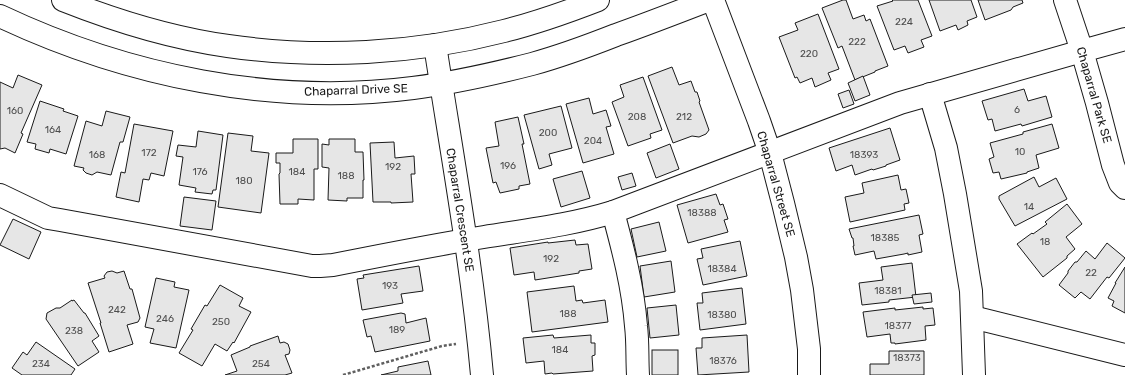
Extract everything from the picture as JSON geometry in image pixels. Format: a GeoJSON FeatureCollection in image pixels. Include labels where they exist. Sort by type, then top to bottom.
{"type":"FeatureCollection","features":[{"type":"Feature","properties":{"kind":"street"},"geometry":{"type":"LineString","coordinates":[[63,0],[115,19],[159,32],[206,42],[287,52],[334,53],[381,51],[434,45],[482,36],[545,19],[598,0]]}},
{"type":"Feature","properties":{"kind":"street","name":"Chaparral Drive SE"},"geometry":{"type":"LineString","coordinates":[[0,16],[81,50],[152,70],[207,82],[274,90],[329,93],[383,91],[441,84],[501,72],[555,57],[709,0]]}},
{"type":"Feature","properties":{"kind":"street","name":"Chaparral Street SE"},"geometry":{"type":"LineString","coordinates":[[713,0],[770,154],[789,227],[802,290],[809,349],[809,375]]}},
{"type":"Feature","properties":{"kind":"street","name":"Chaparral Park SE"},"geometry":{"type":"LineString","coordinates":[[1065,0],[1101,115],[1115,171],[1120,183],[1125,188]]}},
{"type":"Feature","properties":{"kind":"street"},"geometry":{"type":"LineString","coordinates":[[0,195],[42,215],[60,220],[312,266],[333,265],[465,240],[578,222],[613,212],[770,154],[807,138],[930,94],[1125,40]]}},
{"type":"Feature","properties":{"kind":"street","name":"Chaparral Crescent SE"},"geometry":{"type":"LineString","coordinates":[[434,45],[465,240],[482,375]]}},
{"type":"Feature","properties":{"kind":"street"},"geometry":{"type":"LineString","coordinates":[[930,94],[946,148],[956,194],[971,292],[974,375]]}},
{"type":"Feature","properties":{"kind":"street"},"geometry":{"type":"LineString","coordinates":[[613,212],[631,288],[636,326],[638,375]]}},
{"type":"Feature","properties":{"kind":"street"},"geometry":{"type":"LineString","coordinates":[[972,316],[1125,355]]}},
{"type":"Feature","properties":{"kind":"path"},"geometry":{"type":"LineString","coordinates":[[343,375],[442,346],[460,344]]}},
{"type":"Feature","properties":{"kind":"building"},"geometry":{"type":"Polygon","coordinates":[[[846,0],[853,19],[864,15],[866,21],[870,19],[888,66],[855,80],[842,46],[838,48],[822,8],[846,0]]]}},
{"type":"Feature","properties":{"kind":"building"},"geometry":{"type":"Polygon","coordinates":[[[892,0],[918,0],[932,36],[921,40],[924,47],[908,53],[905,46],[894,50],[877,6],[893,1],[892,0]]]}},
{"type":"Feature","properties":{"kind":"building"},"geometry":{"type":"Polygon","coordinates":[[[929,0],[971,0],[977,17],[967,21],[968,25],[958,30],[956,25],[940,31],[929,0]]]}},
{"type":"Feature","properties":{"kind":"building"},"geometry":{"type":"Polygon","coordinates":[[[978,0],[1022,0],[1023,3],[1013,7],[1011,10],[985,20],[978,0]]]}},
{"type":"Feature","properties":{"kind":"building"},"geometry":{"type":"Polygon","coordinates":[[[818,14],[839,69],[828,73],[831,80],[815,87],[812,78],[800,83],[797,77],[795,78],[779,37],[798,30],[795,23],[818,14]]]}},
{"type":"Feature","properties":{"kind":"building"},"geometry":{"type":"Polygon","coordinates":[[[672,67],[679,85],[691,81],[695,92],[697,92],[709,130],[706,134],[699,137],[692,136],[673,143],[648,76],[672,67]]]}},
{"type":"Feature","properties":{"kind":"building"},"geometry":{"type":"Polygon","coordinates":[[[18,75],[42,85],[21,133],[23,134],[15,153],[5,148],[0,149],[0,82],[13,88],[18,75]]]}},
{"type":"Feature","properties":{"kind":"building"},"geometry":{"type":"Polygon","coordinates":[[[863,76],[870,95],[855,101],[848,83],[863,76]]]}},
{"type":"Feature","properties":{"kind":"building"},"geometry":{"type":"Polygon","coordinates":[[[643,77],[662,130],[650,134],[651,138],[628,146],[612,102],[624,97],[620,85],[643,77]]]}},
{"type":"Feature","properties":{"kind":"building"},"geometry":{"type":"Polygon","coordinates":[[[1024,89],[1028,101],[1046,96],[1052,117],[1022,126],[1021,124],[995,131],[992,119],[988,120],[982,101],[1024,89]]]}},
{"type":"Feature","properties":{"kind":"building"},"geometry":{"type":"Polygon","coordinates":[[[849,90],[854,104],[843,108],[838,94],[849,90]]]}},
{"type":"Feature","properties":{"kind":"building"},"geometry":{"type":"Polygon","coordinates":[[[589,98],[593,114],[606,110],[611,126],[606,127],[614,154],[583,163],[566,104],[589,98]]]}},
{"type":"Feature","properties":{"kind":"building"},"geometry":{"type":"Polygon","coordinates":[[[40,101],[64,109],[63,111],[78,116],[66,154],[50,149],[49,153],[35,149],[36,144],[27,142],[40,101]]]}},
{"type":"Feature","properties":{"kind":"building"},"geometry":{"type":"Polygon","coordinates":[[[561,106],[572,148],[549,154],[552,165],[539,169],[524,115],[561,106]]]}},
{"type":"Feature","properties":{"kind":"building"},"geometry":{"type":"Polygon","coordinates":[[[106,111],[130,117],[123,142],[120,142],[111,175],[97,172],[92,175],[86,173],[83,170],[84,168],[74,166],[86,121],[102,126],[106,111]]]}},
{"type":"Feature","properties":{"kind":"building"},"geometry":{"type":"Polygon","coordinates":[[[518,117],[530,184],[519,186],[519,189],[500,193],[496,182],[493,183],[486,148],[499,146],[495,122],[518,117]]]}},
{"type":"Feature","properties":{"kind":"building"},"geometry":{"type":"Polygon","coordinates":[[[134,124],[173,131],[164,176],[151,173],[149,180],[143,179],[139,202],[116,197],[121,172],[125,173],[134,124]]]}},
{"type":"Feature","properties":{"kind":"building"},"geometry":{"type":"Polygon","coordinates":[[[1052,124],[1059,148],[1036,155],[1039,168],[1027,173],[1001,179],[999,172],[993,173],[989,159],[994,157],[990,143],[1052,124]]]}},
{"type":"Feature","properties":{"kind":"building"},"geometry":{"type":"Polygon","coordinates":[[[890,128],[900,160],[886,166],[855,175],[852,165],[836,171],[829,148],[890,128]]]}},
{"type":"Feature","properties":{"kind":"building"},"geometry":{"type":"Polygon","coordinates":[[[198,131],[223,135],[216,190],[213,190],[212,194],[195,192],[196,188],[179,185],[183,157],[176,156],[178,145],[196,147],[198,131]]]}},
{"type":"Feature","properties":{"kind":"building"},"geometry":{"type":"Polygon","coordinates":[[[228,133],[253,136],[251,151],[269,153],[261,213],[218,207],[228,133]]]}},
{"type":"Feature","properties":{"kind":"building"},"geometry":{"type":"Polygon","coordinates":[[[293,139],[318,139],[318,169],[314,169],[314,200],[298,199],[298,204],[280,204],[280,163],[276,163],[276,153],[293,153],[293,139]]]}},
{"type":"Feature","properties":{"kind":"building"},"geometry":{"type":"Polygon","coordinates":[[[329,139],[355,139],[355,152],[363,152],[363,198],[347,198],[347,201],[328,200],[329,168],[322,167],[322,144],[329,145],[329,139]]]}},
{"type":"Feature","properties":{"kind":"building"},"geometry":{"type":"Polygon","coordinates":[[[394,142],[395,158],[414,156],[415,174],[411,174],[413,202],[373,202],[370,143],[394,142]]]}},
{"type":"Feature","properties":{"kind":"building"},"geometry":{"type":"Polygon","coordinates":[[[670,144],[679,169],[656,178],[647,153],[670,144]]]}},
{"type":"Feature","properties":{"kind":"building"},"geometry":{"type":"Polygon","coordinates":[[[582,171],[590,198],[561,207],[553,179],[582,171]]]}},
{"type":"Feature","properties":{"kind":"building"},"geometry":{"type":"Polygon","coordinates":[[[632,173],[636,186],[622,190],[618,177],[632,173]]]}},
{"type":"Feature","properties":{"kind":"building"},"geometry":{"type":"Polygon","coordinates":[[[898,175],[901,190],[906,189],[909,203],[904,204],[905,210],[850,222],[845,197],[864,193],[862,183],[898,175]]]}},
{"type":"Feature","properties":{"kind":"building"},"geometry":{"type":"Polygon","coordinates":[[[1034,177],[1039,187],[1056,178],[1067,199],[1015,226],[999,199],[999,196],[1034,177]]]}},
{"type":"Feature","properties":{"kind":"building"},"geometry":{"type":"Polygon","coordinates":[[[716,194],[720,205],[723,204],[728,219],[724,220],[728,232],[688,243],[677,205],[716,194]]]}},
{"type":"Feature","properties":{"kind":"building"},"geometry":{"type":"Polygon","coordinates":[[[184,197],[216,201],[212,230],[180,226],[184,197]]]}},
{"type":"Feature","properties":{"kind":"building"},"geometry":{"type":"Polygon","coordinates":[[[1067,204],[1082,224],[1066,237],[1075,249],[1067,256],[1067,258],[1043,277],[1017,244],[1047,224],[1045,222],[1067,204]]]}},
{"type":"Feature","properties":{"kind":"building"},"geometry":{"type":"Polygon","coordinates":[[[919,215],[923,234],[919,235],[922,252],[876,259],[874,251],[855,255],[853,238],[849,229],[919,215]]]}},
{"type":"Feature","properties":{"kind":"building"},"geometry":{"type":"Polygon","coordinates":[[[13,219],[41,232],[29,259],[0,245],[13,219]]]}},
{"type":"Feature","properties":{"kind":"building"},"geometry":{"type":"Polygon","coordinates":[[[659,222],[666,251],[637,257],[631,229],[659,222]]]}},
{"type":"Feature","properties":{"kind":"building"},"geometry":{"type":"Polygon","coordinates":[[[575,240],[576,245],[588,244],[592,269],[579,271],[579,273],[535,280],[534,272],[514,275],[510,248],[548,242],[575,240]]]}},
{"type":"Feature","properties":{"kind":"building"},"geometry":{"type":"Polygon","coordinates":[[[740,241],[747,276],[703,285],[697,259],[703,258],[701,249],[740,241]]]}},
{"type":"Feature","properties":{"kind":"building"},"geometry":{"type":"Polygon","coordinates":[[[1107,243],[1125,258],[1109,278],[1107,277],[1090,299],[1081,292],[1075,298],[1059,285],[1075,262],[1077,262],[1086,251],[1095,259],[1107,243]]]}},
{"type":"Feature","properties":{"kind":"building"},"geometry":{"type":"Polygon","coordinates":[[[671,261],[675,292],[644,297],[640,266],[671,261]]]}},
{"type":"Feature","properties":{"kind":"building"},"geometry":{"type":"Polygon","coordinates":[[[912,263],[916,297],[862,305],[859,283],[883,280],[881,267],[912,263]]]}},
{"type":"Feature","properties":{"kind":"building"},"geometry":{"type":"Polygon","coordinates":[[[419,266],[423,291],[401,294],[403,303],[362,310],[357,279],[364,278],[363,275],[419,266]]]}},
{"type":"Feature","properties":{"kind":"building"},"geometry":{"type":"Polygon","coordinates":[[[1125,267],[1125,313],[1112,306],[1114,301],[1108,298],[1125,267]]]}},
{"type":"Feature","properties":{"kind":"building"},"geometry":{"type":"Polygon","coordinates":[[[112,271],[117,273],[124,271],[130,289],[132,289],[140,318],[138,322],[127,325],[133,344],[109,352],[88,283],[105,278],[104,276],[107,272],[112,271]]]}},
{"type":"Feature","properties":{"kind":"building"},"geometry":{"type":"Polygon","coordinates":[[[156,278],[175,282],[174,287],[189,290],[176,348],[150,343],[154,329],[145,327],[156,278]]]}},
{"type":"Feature","properties":{"kind":"building"},"geometry":{"type":"Polygon","coordinates":[[[220,285],[243,298],[239,306],[251,312],[234,343],[233,342],[227,351],[215,344],[202,366],[179,353],[193,330],[191,329],[205,305],[207,306],[220,285]]]}},
{"type":"Feature","properties":{"kind":"building"},"geometry":{"type":"Polygon","coordinates":[[[574,286],[576,301],[582,300],[583,303],[605,300],[608,322],[532,332],[527,292],[574,286]]]}},
{"type":"Feature","properties":{"kind":"building"},"geometry":{"type":"Polygon","coordinates":[[[742,288],[746,324],[700,330],[697,303],[703,303],[702,293],[742,288]]]}},
{"type":"Feature","properties":{"kind":"building"},"geometry":{"type":"Polygon","coordinates":[[[931,293],[932,302],[914,304],[912,295],[931,293]]]}},
{"type":"Feature","properties":{"kind":"building"},"geometry":{"type":"Polygon","coordinates":[[[74,300],[85,313],[99,336],[92,341],[99,352],[78,366],[46,319],[47,313],[56,308],[60,308],[74,300]]]}},
{"type":"Feature","properties":{"kind":"building"},"geometry":{"type":"Polygon","coordinates":[[[676,305],[679,335],[650,338],[647,308],[676,305]]]}},
{"type":"Feature","properties":{"kind":"building"},"geometry":{"type":"Polygon","coordinates":[[[923,307],[923,309],[933,308],[935,325],[925,326],[926,340],[895,344],[891,343],[890,334],[867,337],[863,312],[895,308],[895,310],[923,307]]]}},
{"type":"Feature","properties":{"kind":"building"},"geometry":{"type":"Polygon","coordinates":[[[401,313],[405,314],[406,323],[426,318],[430,341],[375,352],[371,336],[367,337],[363,320],[401,313]]]}},
{"type":"Feature","properties":{"kind":"building"},"geometry":{"type":"Polygon","coordinates":[[[553,335],[554,338],[591,335],[591,343],[595,343],[595,355],[592,356],[593,371],[545,374],[544,361],[526,363],[523,338],[553,335]]]}},
{"type":"Feature","properties":{"kind":"building"},"geometry":{"type":"Polygon","coordinates":[[[747,335],[749,372],[698,375],[696,348],[702,348],[702,338],[747,335]]]}},
{"type":"Feature","properties":{"kind":"building"},"geometry":{"type":"Polygon","coordinates":[[[278,336],[280,343],[284,342],[288,344],[290,350],[289,354],[285,355],[292,373],[285,375],[225,375],[237,371],[231,355],[250,346],[278,336]]]}},
{"type":"Feature","properties":{"kind":"building"},"geometry":{"type":"Polygon","coordinates":[[[36,342],[75,369],[71,375],[22,375],[12,368],[23,352],[27,355],[36,342]]]}},
{"type":"Feature","properties":{"kind":"building"},"geometry":{"type":"Polygon","coordinates":[[[652,350],[678,350],[678,375],[652,375],[652,350]]]}},
{"type":"Feature","properties":{"kind":"building"},"geometry":{"type":"Polygon","coordinates":[[[889,351],[924,351],[924,375],[870,375],[870,364],[889,364],[889,351]]]}},
{"type":"Feature","properties":{"kind":"building"},"geometry":{"type":"Polygon","coordinates":[[[428,361],[431,375],[381,375],[398,371],[398,367],[428,361]]]}}]}
